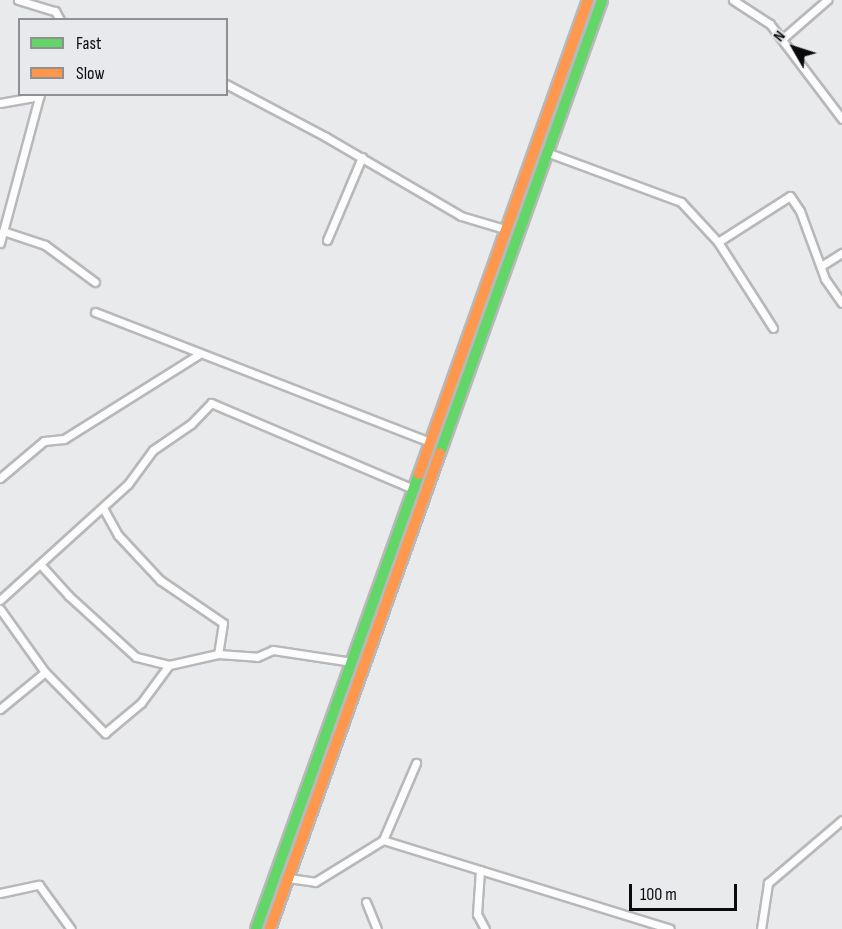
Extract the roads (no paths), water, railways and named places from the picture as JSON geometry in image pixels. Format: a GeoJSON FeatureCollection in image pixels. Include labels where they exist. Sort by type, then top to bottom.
{"type":"FeatureCollection","features":[{"type":"Feature","properties":{"kind":"main road"},"geometry":{"type":"LineString","coordinates":[[256,929],[588,0]]}},
{"type":"Feature","properties":{"kind":"main road"},"geometry":{"type":"LineString","coordinates":[[270,929],[377,636],[546,152],[602,0]]}},
{"type":"Feature","properties":{"kind":"street"},"geometry":{"type":"LineString","coordinates":[[18,0],[55,11],[59,18]]}},
{"type":"Feature","properties":{"kind":"street"},"geometry":{"type":"LineString","coordinates":[[733,0],[770,24],[842,118]]}},
{"type":"Feature","properties":{"kind":"street"},"geometry":{"type":"LineString","coordinates":[[783,39],[827,0]]}},
{"type":"Feature","properties":{"kind":"street"},"geometry":{"type":"LineString","coordinates":[[228,85],[362,157],[461,216],[505,229]]}},
{"type":"Feature","properties":{"kind":"street"},"geometry":{"type":"LineString","coordinates":[[0,103],[35,96]]}},
{"type":"Feature","properties":{"kind":"street"},"geometry":{"type":"LineString","coordinates":[[0,243],[40,96]]}},
{"type":"Feature","properties":{"kind":"street"},"geometry":{"type":"LineString","coordinates":[[546,152],[681,202],[718,242],[773,328]]}},
{"type":"Feature","properties":{"kind":"street"},"geometry":{"type":"LineString","coordinates":[[327,240],[362,157]]}},
{"type":"Feature","properties":{"kind":"street"},"geometry":{"type":"LineString","coordinates":[[718,242],[779,199],[790,196],[825,279],[842,303]]}},
{"type":"Feature","properties":{"kind":"street"},"geometry":{"type":"LineString","coordinates":[[3,231],[45,245],[95,282]]}},
{"type":"Feature","properties":{"kind":"street"},"geometry":{"type":"LineString","coordinates":[[821,266],[842,253]]}},
{"type":"Feature","properties":{"kind":"street"},"geometry":{"type":"LineString","coordinates":[[95,312],[198,355],[431,442]]}},
{"type":"Feature","properties":{"kind":"street"},"geometry":{"type":"LineString","coordinates":[[0,478],[44,441],[64,439],[198,355]]}},
{"type":"Feature","properties":{"kind":"street"},"geometry":{"type":"LineString","coordinates":[[0,600],[128,484],[153,450],[191,424],[211,403],[414,489]]}},
{"type":"Feature","properties":{"kind":"street"},"geometry":{"type":"LineString","coordinates":[[103,508],[118,536],[160,580],[223,623],[218,654]]}},
{"type":"Feature","properties":{"kind":"street"},"geometry":{"type":"LineString","coordinates":[[40,564],[69,596],[136,657],[169,665],[218,654],[257,657],[273,650],[352,662]]}},
{"type":"Feature","properties":{"kind":"street"},"geometry":{"type":"LineString","coordinates":[[0,609],[45,672],[105,733],[141,703],[169,665]]}},
{"type":"Feature","properties":{"kind":"street"},"geometry":{"type":"LineString","coordinates":[[0,709],[45,672]]}},
{"type":"Feature","properties":{"kind":"street"},"geometry":{"type":"LineString","coordinates":[[288,878],[315,882],[382,840],[416,763]]}},
{"type":"Feature","properties":{"kind":"street"},"geometry":{"type":"LineString","coordinates":[[761,929],[768,883],[842,820]]}},
{"type":"Feature","properties":{"kind":"street"},"geometry":{"type":"LineString","coordinates":[[382,840],[670,929]]}},
{"type":"Feature","properties":{"kind":"street"},"geometry":{"type":"LineString","coordinates":[[480,870],[477,914],[485,929]]}},
{"type":"Feature","properties":{"kind":"street"},"geometry":{"type":"LineString","coordinates":[[0,893],[39,885],[71,929]]}},
{"type":"Feature","properties":{"kind":"street"},"geometry":{"type":"LineString","coordinates":[[366,902],[377,929]]}}]}
